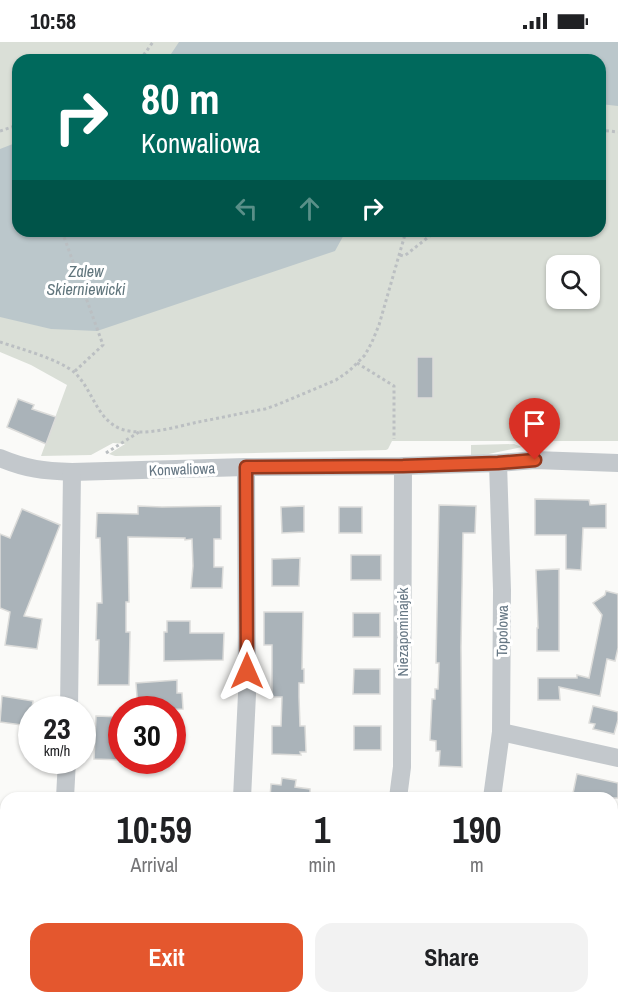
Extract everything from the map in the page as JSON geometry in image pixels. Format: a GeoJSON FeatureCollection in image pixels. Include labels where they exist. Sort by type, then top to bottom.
{"type":"FeatureCollection","features":[{"type":"Feature","properties":{"kind":"street","name":"Konwaliowa"},"geometry":{"type":"LineString","coordinates":[[0,458],[27,468],[72,472],[246,467],[403,466],[535,460],[618,462]]}},
{"type":"Feature","properties":{"kind":"street","name":"Topolowa"},"geometry":{"type":"LineString","coordinates":[[493,792],[501,732],[502,590],[498,463]]}},
{"type":"Feature","properties":{"kind":"street","name":"Niezapominajek"},"geometry":{"type":"LineString","coordinates":[[399,792],[402,767],[403,466]]}},
{"type":"Feature","properties":{"kind":"street"},"geometry":{"type":"LineString","coordinates":[[242,792],[247,694],[246,467]]}},
{"type":"Feature","properties":{"kind":"street"},"geometry":{"type":"LineString","coordinates":[[69,696],[72,472]]}},
{"type":"Feature","properties":{"kind":"street"},"geometry":{"type":"LineString","coordinates":[[501,732],[618,758]]}},
{"type":"Feature","properties":{"kind":"street"},"geometry":{"type":"LineString","coordinates":[[65,792],[66,774]]}},
{"type":"Feature","properties":{"kind":"path"},"geometry":{"type":"LineString","coordinates":[[64,237],[103,345],[74,372]]}},
{"type":"Feature","properties":{"kind":"path"},"geometry":{"type":"LineString","coordinates":[[0,342],[43,357],[74,372],[87,387],[97,407],[108,420],[120,428],[151,432],[265,409],[336,380],[349,371],[365,354],[379,326],[404,237]]}},
{"type":"Feature","properties":{"kind":"path"},"geometry":{"type":"LineString","coordinates":[[399,255],[407,254],[428,237]]}},
{"type":"Feature","properties":{"kind":"path"},"geometry":{"type":"LineString","coordinates":[[357,363],[394,386],[394,439]]}},
{"type":"Feature","properties":{"kind":"path"},"geometry":{"type":"LineString","coordinates":[[103,455],[140,432]]}},
{"type":"Feature","properties":{"kind":"shaded area"},"geometry":{"type":"Polygon","coordinates":[[[0,42],[618,42],[618,441],[392,441],[386,450],[115,456],[109,454],[125,444],[113,443],[91,455],[41,456],[67,385],[31,365],[0,352],[0,42]]]}},
{"type":"Feature","properties":{"kind":"shaded area"},"geometry":{"type":"Polygon","coordinates":[[[514,444],[522,447],[484,455],[471,455],[471,445],[514,444]]]}},
{"type":"Feature","properties":{"kind":"water"},"geometry":{"type":"Polygon","coordinates":[[[179,42],[618,42],[618,106],[606,105],[606,54],[171,54],[179,42]]]}},
{"type":"Feature","properties":{"kind":"water","name":"Zalew Skierniewicki"},"geometry":{"type":"Polygon","coordinates":[[[12,144],[12,237],[343,237],[335,251],[97,331],[51,329],[0,317],[0,149],[12,144]]]}},
{"type":"Feature","properties":{"kind":"building"},"geometry":{"type":"Polygon","coordinates":[[[417,357],[433,357],[433,398],[417,398],[417,357]]]}},
{"type":"Feature","properties":{"kind":"building"},"geometry":{"type":"Polygon","coordinates":[[[18,399],[34,405],[32,409],[56,417],[46,444],[7,427],[18,399]]]}},
{"type":"Feature","properties":{"kind":"building"},"geometry":{"type":"Polygon","coordinates":[[[535,499],[589,500],[590,505],[606,504],[606,528],[583,528],[581,570],[566,569],[566,535],[535,535],[535,499]]]}},
{"type":"Feature","properties":{"kind":"building"},"geometry":{"type":"Polygon","coordinates":[[[439,505],[476,506],[475,533],[463,533],[462,767],[439,766],[440,751],[436,751],[436,741],[430,740],[432,699],[435,699],[435,689],[438,689],[439,663],[436,663],[439,505]]]}},
{"type":"Feature","properties":{"kind":"building"},"geometry":{"type":"Polygon","coordinates":[[[138,506],[221,506],[221,539],[214,539],[214,567],[223,567],[222,588],[191,588],[192,539],[128,537],[129,602],[126,602],[126,632],[130,632],[129,685],[98,685],[97,603],[102,603],[100,538],[96,538],[97,513],[138,514],[138,506]]]}},
{"type":"Feature","properties":{"kind":"building"},"geometry":{"type":"Polygon","coordinates":[[[304,506],[304,532],[282,533],[281,507],[304,506]]]}},
{"type":"Feature","properties":{"kind":"building"},"geometry":{"type":"Polygon","coordinates":[[[339,507],[362,507],[362,533],[339,533],[339,507]]]}},
{"type":"Feature","properties":{"kind":"building"},"geometry":{"type":"Polygon","coordinates":[[[22,509],[60,525],[24,616],[42,619],[37,649],[5,645],[10,612],[0,608],[0,534],[10,538],[22,509]]]}},
{"type":"Feature","properties":{"kind":"building"},"geometry":{"type":"Polygon","coordinates":[[[351,555],[381,555],[381,580],[351,580],[351,555]]]}},
{"type":"Feature","properties":{"kind":"building"},"geometry":{"type":"Polygon","coordinates":[[[300,558],[299,586],[272,586],[272,559],[300,558]]]}},
{"type":"Feature","properties":{"kind":"building"},"geometry":{"type":"Polygon","coordinates":[[[559,569],[559,651],[537,651],[536,570],[559,569]]]}},
{"type":"Feature","properties":{"kind":"building"},"geometry":{"type":"Polygon","coordinates":[[[606,591],[618,594],[618,648],[615,661],[607,659],[600,696],[559,687],[560,700],[538,700],[538,678],[577,678],[577,675],[589,678],[602,615],[593,603],[605,595],[606,591]]]}},
{"type":"Feature","properties":{"kind":"building"},"geometry":{"type":"Polygon","coordinates":[[[264,612],[303,612],[302,669],[304,669],[304,683],[299,683],[299,697],[300,726],[305,726],[306,752],[300,752],[301,755],[272,754],[272,726],[281,726],[282,697],[272,697],[272,645],[264,645],[264,612]]]}},
{"type":"Feature","properties":{"kind":"building"},"geometry":{"type":"Polygon","coordinates":[[[353,613],[380,613],[380,637],[353,637],[353,613]]]}},
{"type":"Feature","properties":{"kind":"building"},"geometry":{"type":"Polygon","coordinates":[[[167,621],[190,621],[190,633],[224,633],[223,660],[164,661],[164,632],[167,632],[167,621]]]}},
{"type":"Feature","properties":{"kind":"building"},"geometry":{"type":"Polygon","coordinates":[[[354,669],[380,669],[380,694],[353,694],[354,669]]]}},
{"type":"Feature","properties":{"kind":"building"},"geometry":{"type":"Polygon","coordinates":[[[177,680],[177,693],[182,693],[182,696],[137,696],[136,683],[177,680]]]}},
{"type":"Feature","properties":{"kind":"building"},"geometry":{"type":"Polygon","coordinates":[[[2,696],[18,699],[18,724],[0,722],[2,696]]]}},
{"type":"Feature","properties":{"kind":"building"},"geometry":{"type":"Polygon","coordinates":[[[593,706],[618,712],[614,734],[593,729],[595,724],[589,723],[593,706]]]}},
{"type":"Feature","properties":{"kind":"building"},"geometry":{"type":"Polygon","coordinates":[[[96,716],[108,716],[108,760],[96,759],[96,716]]]}},
{"type":"Feature","properties":{"kind":"building"},"geometry":{"type":"Polygon","coordinates":[[[354,726],[381,726],[381,750],[354,750],[354,726]]]}},
{"type":"Feature","properties":{"kind":"building"},"geometry":{"type":"Polygon","coordinates":[[[577,774],[618,783],[618,792],[573,792],[577,774]]]}},
{"type":"Feature","properties":{"kind":"building"},"geometry":{"type":"Polygon","coordinates":[[[282,778],[296,780],[295,787],[310,789],[310,792],[270,792],[271,784],[281,785],[282,778]]]}},
{"type":"Feature","properties":{"kind":"route"},"geometry":{"type":"LineString","coordinates":[[247,671],[246,467],[403,466],[535,460]]}}]}
